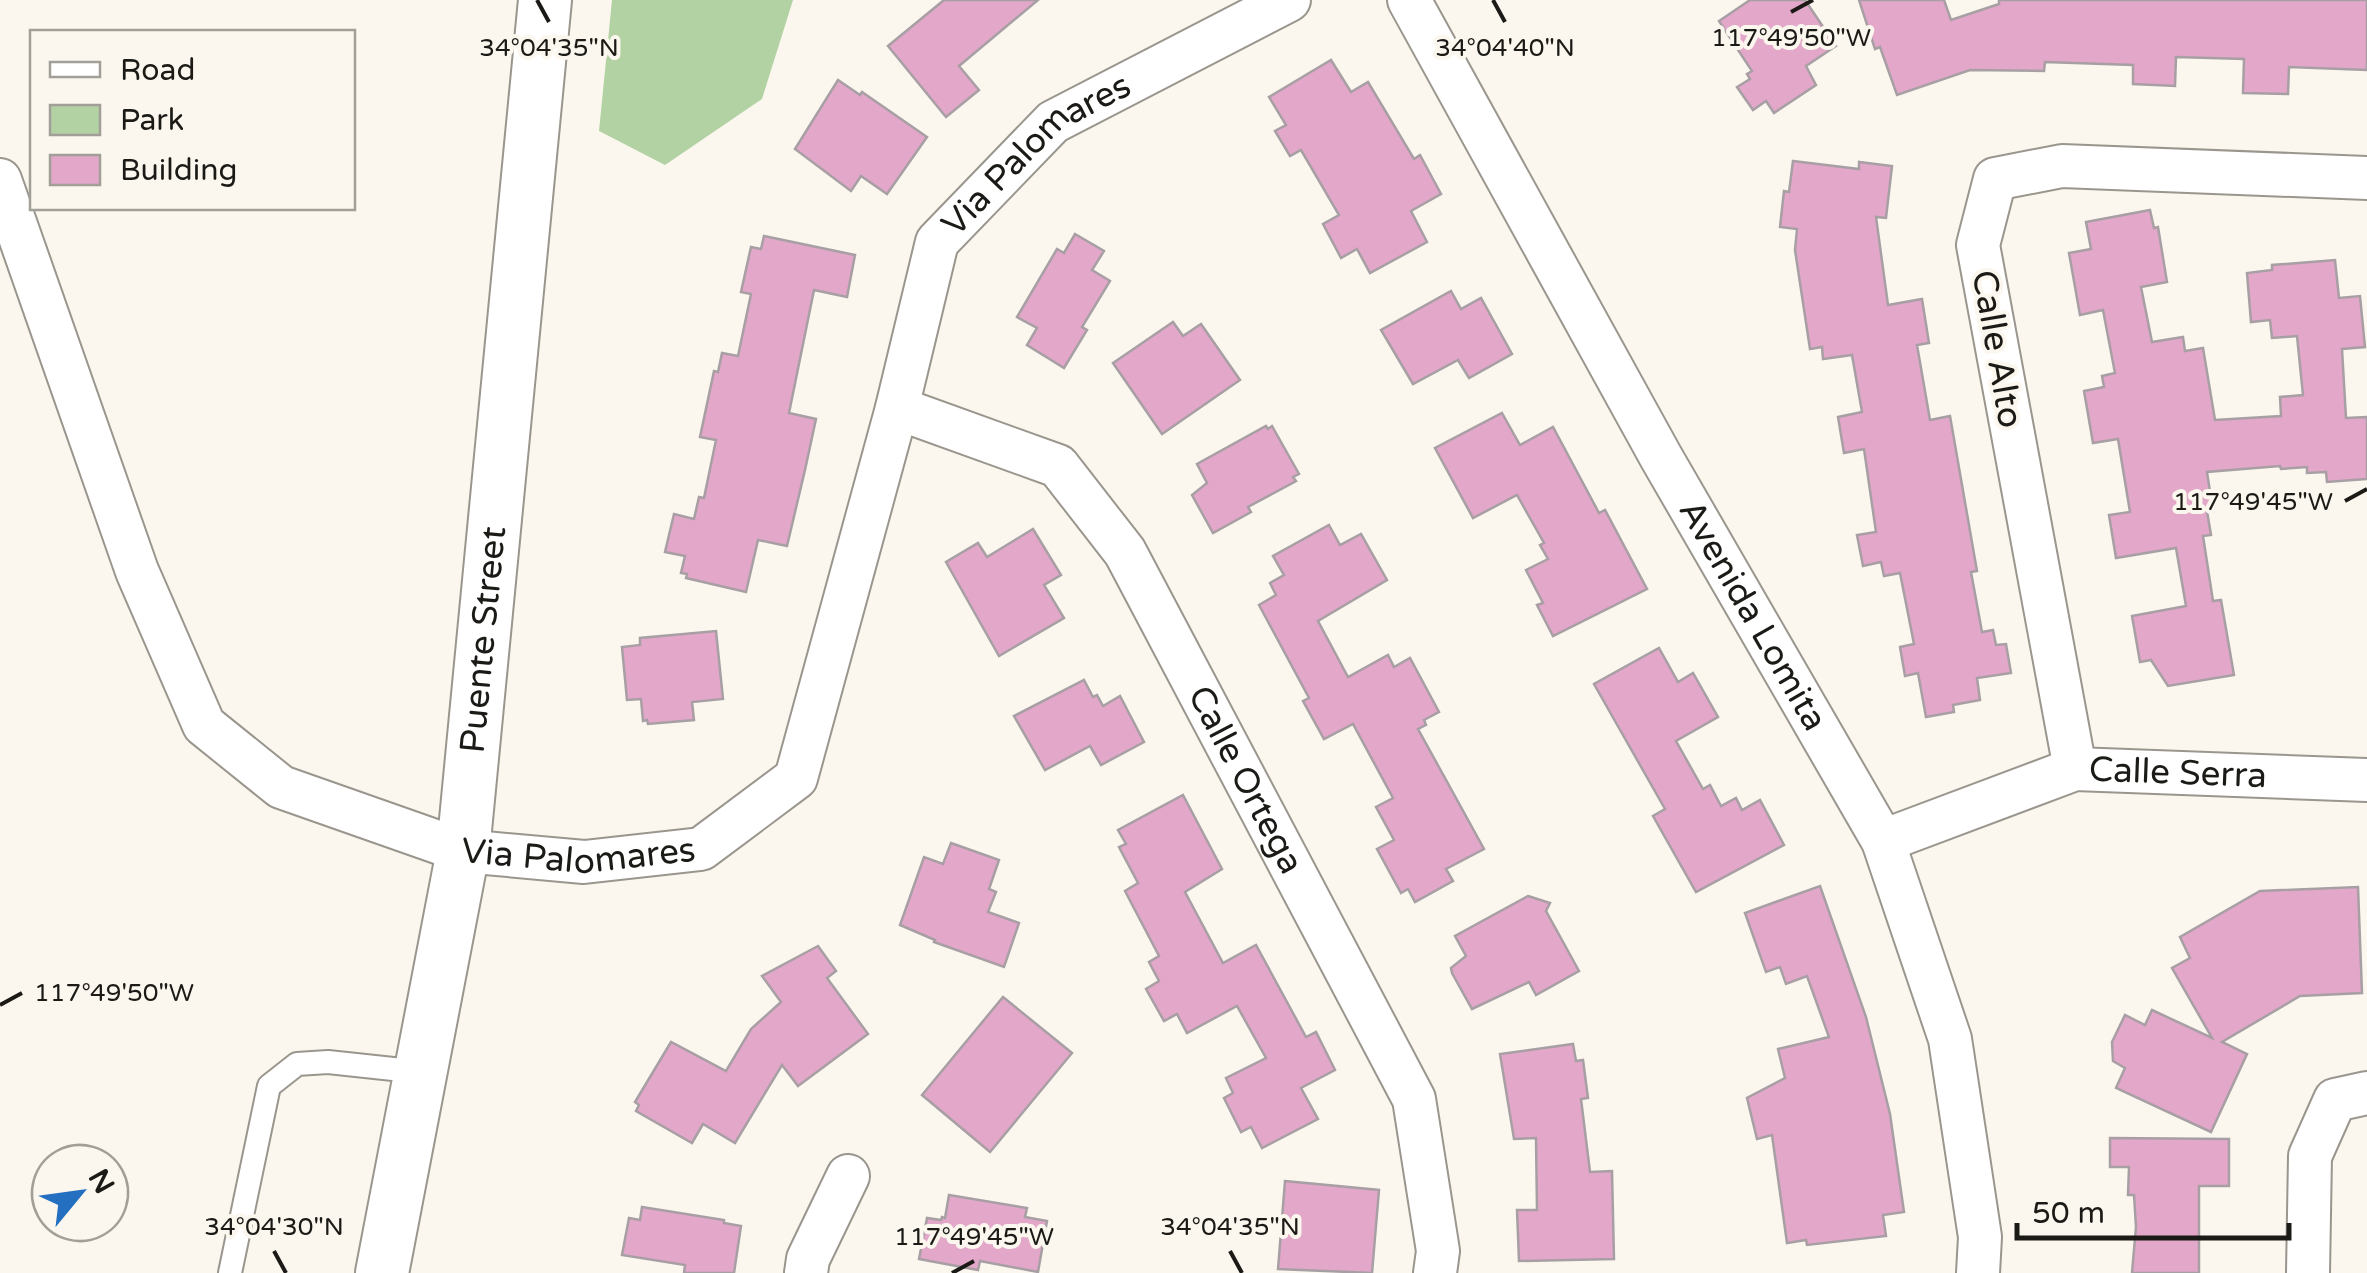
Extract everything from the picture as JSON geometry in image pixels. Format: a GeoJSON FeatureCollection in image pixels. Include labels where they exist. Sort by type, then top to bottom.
{"type":"FeatureCollection","features":[{"type":"Feature","properties":{"kind":"street","name":"Puente Street"},"geometry":{"type":"LineString","coordinates":[[382,1273],[463,852],[545,0]]}},
{"type":"Feature","properties":{"kind":"street","name":"Via Palomares"},"geometry":{"type":"LineString","coordinates":[[0,180],[136,571],[204,725],[281,786],[463,852],[584,862],[701,849],[796,778],[897,408],[937,242],[1054,122],[1289,0]]}},
{"type":"Feature","properties":{"kind":"street","name":"Avenida Lomita"},"geometry":{"type":"LineString","coordinates":[[1409,0],[1660,457],[1883,842],[1950,1039],[1980,1237],[1978,1273]]}},
{"type":"Feature","properties":{"kind":"street","name":"Calle Alto"},"geometry":{"type":"LineString","coordinates":[[2074,769],[1978,244],[1995,179],[2062,166],[2367,178]]}},
{"type":"Feature","properties":{"kind":"street","name":"Calle Ortega"},"geometry":{"type":"LineString","coordinates":[[897,408],[1058,466],[1125,552],[1414,1098],[1438,1251],[1435,1273]]}},
{"type":"Feature","properties":{"kind":"street","name":"Calle Serra"},"geometry":{"type":"LineString","coordinates":[[1883,842],[2074,769],[2367,780]]}},
{"type":"Feature","properties":{"kind":"street"},"geometry":{"type":"LineString","coordinates":[[2308,1273],[2310,1156],[2335,1100],[2367,1093]]}},
{"type":"Feature","properties":{"kind":"street"},"geometry":{"type":"LineString","coordinates":[[806,1273],[808,1259],[848,1176]]}},
{"type":"Feature","properties":{"kind":"lane"},"geometry":{"type":"LineString","coordinates":[[230,1273],[270,1086],[296,1064],[328,1062],[421,1072]]}},
{"type":"Feature","properties":{"kind":"green space"},"geometry":{"type":"Polygon","coordinates":[[[612,0],[793,0],[762,99],[665,165],[599,131],[612,0]]]}},
{"type":"Feature","properties":{"kind":"building"},"geometry":{"type":"Polygon","coordinates":[[[944,0],[1038,0],[959,66],[979,90],[946,117],[888,46],[944,0]]]}},
{"type":"Feature","properties":{"kind":"building"},"geometry":{"type":"Polygon","coordinates":[[[1750,0],[1805,0],[1836,46],[1806,66],[1816,85],[1774,113],[1766,101],[1753,110],[1737,87],[1750,79],[1747,74],[1752,71],[1719,21],[1750,0]]]}},
{"type":"Feature","properties":{"kind":"building"},"geometry":{"type":"Polygon","coordinates":[[[1859,0],[1944,0],[1951,20],[1999,4],[1999,0],[2367,0],[2367,70],[2289,67],[2288,94],[2243,93],[2244,59],[2176,57],[2175,86],[2133,84],[2133,65],[2045,62],[2044,71],[1970,70],[1897,95],[1880,47],[1875,49],[1859,0]]]}},
{"type":"Feature","properties":{"kind":"building"},"geometry":{"type":"Polygon","coordinates":[[[1331,60],[1351,92],[1368,82],[1414,159],[1420,155],[1441,194],[1411,211],[1427,242],[1370,273],[1357,249],[1341,258],[1323,224],[1339,215],[1301,150],[1290,156],[1275,131],[1286,125],[1269,97],[1331,60]]]}},
{"type":"Feature","properties":{"kind":"building"},"geometry":{"type":"Polygon","coordinates":[[[838,80],[927,137],[887,194],[861,176],[851,191],[795,149],[838,80]]]}},
{"type":"Feature","properties":{"kind":"building"},"geometry":{"type":"Polygon","coordinates":[[[1793,161],[1859,169],[1859,162],[1892,166],[1886,218],[1876,217],[1888,305],[1922,299],[1929,343],[1917,345],[1930,420],[1950,416],[1977,571],[1971,572],[1982,632],[1993,630],[1996,645],[2006,644],[2011,673],[1977,678],[1980,700],[1953,705],[1954,712],[1926,717],[1918,673],[1905,676],[1900,647],[1914,644],[1900,573],[1884,576],[1881,562],[1863,566],[1857,535],[1876,532],[1864,449],[1844,453],[1838,417],[1862,412],[1852,355],[1823,359],[1822,347],[1810,349],[1795,250],[1797,229],[1780,227],[1784,191],[1789,192],[1793,161]]]}},
{"type":"Feature","properties":{"kind":"building"},"geometry":{"type":"Polygon","coordinates":[[[2150,210],[2154,228],[2158,227],[2167,282],[2141,287],[2152,342],[2183,337],[2185,351],[2203,348],[2215,420],[2281,416],[2280,397],[2303,395],[2297,336],[2272,338],[2270,320],[2251,322],[2247,273],[2272,270],[2272,265],[2335,260],[2339,298],[2360,296],[2365,347],[2342,349],[2346,418],[2367,417],[2367,479],[2327,482],[2326,472],[2307,473],[2307,467],[2207,472],[2213,511],[2207,511],[2211,535],[2203,536],[2213,601],[2221,600],[2234,675],[2168,686],[2151,660],[2140,662],[2132,616],[2186,606],[2176,548],[2116,558],[2109,515],[2130,512],[2118,439],[2093,443],[2084,391],[2104,387],[2102,376],[2115,373],[2103,310],[2080,315],[2069,253],[2091,249],[2086,222],[2150,210]]]}},
{"type":"Feature","properties":{"kind":"building"},"geometry":{"type":"Polygon","coordinates":[[[1075,234],[1104,251],[1092,270],[1110,281],[1082,327],[1087,330],[1064,368],[1027,345],[1037,328],[1017,317],[1057,249],[1064,253],[1075,234]]]}},
{"type":"Feature","properties":{"kind":"building"},"geometry":{"type":"Polygon","coordinates":[[[764,236],[855,255],[847,297],[814,290],[789,413],[816,419],[805,470],[787,546],[758,540],[746,592],[686,578],[687,574],[681,573],[685,556],[665,552],[674,514],[694,519],[699,497],[704,498],[716,440],[700,437],[714,371],[718,372],[722,353],[738,356],[751,294],[741,292],[751,247],[761,249],[764,236]]]}},
{"type":"Feature","properties":{"kind":"building"},"geometry":{"type":"Polygon","coordinates":[[[1451,291],[1461,309],[1481,298],[1512,354],[1469,378],[1458,360],[1413,384],[1381,330],[1451,291]]]}},
{"type":"Feature","properties":{"kind":"building"},"geometry":{"type":"Polygon","coordinates":[[[1173,322],[1183,336],[1201,324],[1240,380],[1162,434],[1113,363],[1173,322]]]}},
{"type":"Feature","properties":{"kind":"building"},"geometry":{"type":"Polygon","coordinates":[[[1502,413],[1520,445],[1553,427],[1599,513],[1605,510],[1647,589],[1553,636],[1537,605],[1543,603],[1526,570],[1548,559],[1540,545],[1544,543],[1517,495],[1473,518],[1435,448],[1502,413]]]}},
{"type":"Feature","properties":{"kind":"building"},"geometry":{"type":"Polygon","coordinates":[[[1272,426],[1299,474],[1293,477],[1296,481],[1248,507],[1251,512],[1213,533],[1192,495],[1207,483],[1197,464],[1272,426]]]}},
{"type":"Feature","properties":{"kind":"building"},"geometry":{"type":"Polygon","coordinates":[[[1329,525],[1340,545],[1361,534],[1387,580],[1318,621],[1348,677],[1388,655],[1394,667],[1410,658],[1439,712],[1424,720],[1426,725],[1418,729],[1484,849],[1446,869],[1453,881],[1415,902],[1408,889],[1401,893],[1377,849],[1394,840],[1376,807],[1393,798],[1353,724],[1324,739],[1303,701],[1309,698],[1259,605],[1276,595],[1270,583],[1284,575],[1273,556],[1329,525]]]}},
{"type":"Feature","properties":{"kind":"building"},"geometry":{"type":"Polygon","coordinates":[[[1033,529],[1061,575],[1044,585],[1064,618],[999,656],[946,562],[978,543],[987,557],[1033,529]]]}},
{"type":"Feature","properties":{"kind":"building"},"geometry":{"type":"Polygon","coordinates":[[[716,631],[723,699],[692,702],[694,720],[648,724],[643,721],[641,699],[627,700],[622,647],[640,645],[640,638],[716,631]]]}},
{"type":"Feature","properties":{"kind":"building"},"geometry":{"type":"Polygon","coordinates":[[[1659,648],[1678,682],[1693,673],[1718,717],[1676,741],[1703,789],[1710,785],[1721,806],[1736,798],[1742,810],[1760,800],[1784,845],[1696,892],[1653,816],[1665,809],[1594,684],[1659,648]]]}},
{"type":"Feature","properties":{"kind":"building"},"geometry":{"type":"Polygon","coordinates":[[[1084,680],[1103,706],[1120,696],[1144,742],[1101,765],[1090,746],[1045,770],[1014,716],[1084,680]]]}},
{"type":"Feature","properties":{"kind":"building"},"geometry":{"type":"Polygon","coordinates":[[[1183,795],[1222,869],[1185,892],[1223,963],[1256,945],[1306,1037],[1316,1032],[1335,1070],[1301,1088],[1318,1119],[1262,1148],[1251,1127],[1241,1132],[1224,1098],[1233,1093],[1226,1078],[1266,1058],[1237,1006],[1187,1033],[1177,1014],[1164,1021],[1146,989],[1159,981],[1149,962],[1159,956],[1125,891],[1138,883],[1119,847],[1126,844],[1118,830],[1183,795]]]}},
{"type":"Feature","properties":{"kind":"building"},"geometry":{"type":"Polygon","coordinates":[[[951,843],[999,860],[989,889],[996,892],[988,912],[1019,923],[1004,967],[934,942],[900,925],[924,857],[943,864],[951,843]]]}},
{"type":"Feature","properties":{"kind":"building"},"geometry":{"type":"Polygon","coordinates":[[[1820,886],[1866,1017],[1890,1114],[1904,1212],[1883,1215],[1886,1236],[1807,1245],[1806,1240],[1787,1243],[1772,1135],[1757,1139],[1747,1098],[1785,1078],[1778,1049],[1829,1037],[1807,976],[1786,984],[1780,967],[1766,972],[1745,913],[1820,886]]]}},
{"type":"Feature","properties":{"kind":"building"},"geometry":{"type":"Polygon","coordinates":[[[2358,887],[2362,993],[2300,996],[2222,1042],[2247,1054],[2211,1132],[2116,1088],[2125,1068],[2113,1061],[2112,1042],[2125,1015],[2145,1025],[2152,1010],[2212,1038],[2172,968],[2190,958],[2180,937],[2260,891],[2358,887]]]}},
{"type":"Feature","properties":{"kind":"building"},"geometry":{"type":"Polygon","coordinates":[[[1528,896],[1550,903],[1546,911],[1579,971],[1536,995],[1529,982],[1472,1009],[1452,973],[1451,968],[1466,956],[1455,936],[1528,896]]]}},
{"type":"Feature","properties":{"kind":"building"},"geometry":{"type":"Polygon","coordinates":[[[818,946],[836,971],[827,978],[868,1034],[798,1086],[782,1065],[735,1143],[703,1124],[692,1143],[636,1111],[639,1105],[635,1102],[671,1042],[726,1071],[751,1029],[781,1002],[762,976],[818,946]]]}},
{"type":"Feature","properties":{"kind":"building"},"geometry":{"type":"Polygon","coordinates":[[[1003,997],[1072,1053],[990,1152],[922,1095],[1003,997]]]}},
{"type":"Feature","properties":{"kind":"building"},"geometry":{"type":"Polygon","coordinates":[[[1573,1044],[1576,1061],[1583,1060],[1588,1098],[1581,1099],[1590,1172],[1612,1171],[1614,1259],[1519,1261],[1517,1210],[1537,1210],[1536,1138],[1514,1139],[1500,1054],[1573,1044]]]}},
{"type":"Feature","properties":{"kind":"building"},"geometry":{"type":"Polygon","coordinates":[[[2110,1138],[2229,1139],[2229,1186],[2199,1186],[2199,1273],[2132,1273],[2134,1195],[2128,1195],[2129,1167],[2110,1167],[2110,1138]]]}},
{"type":"Feature","properties":{"kind":"building"},"geometry":{"type":"Polygon","coordinates":[[[1285,1181],[1379,1190],[1372,1273],[1278,1269],[1285,1181]]]}},
{"type":"Feature","properties":{"kind":"building"},"geometry":{"type":"Polygon","coordinates":[[[949,1195],[1027,1208],[1025,1217],[1047,1221],[1038,1272],[980,1261],[978,1270],[919,1259],[927,1218],[945,1218],[949,1195]]]}},
{"type":"Feature","properties":{"kind":"building"},"geometry":{"type":"Polygon","coordinates":[[[642,1207],[741,1226],[734,1273],[684,1273],[685,1265],[622,1255],[629,1218],[640,1220],[642,1207]]]}}]}
